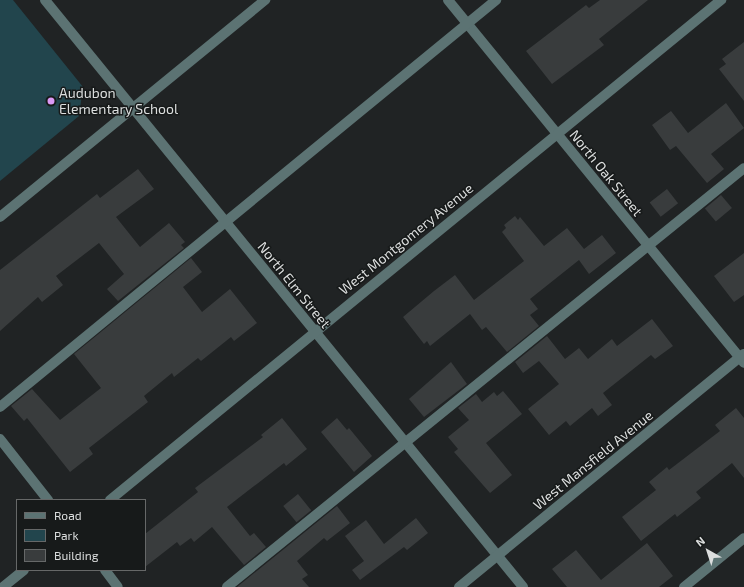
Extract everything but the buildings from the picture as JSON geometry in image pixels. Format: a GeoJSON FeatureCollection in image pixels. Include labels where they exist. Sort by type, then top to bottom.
{"type":"FeatureCollection","features":[{"type":"Feature","properties":{"kind":"street","name":"North Elm Street"},"geometry":{"type":"LineString","coordinates":[[45,0],[224,222],[523,587]]}},
{"type":"Feature","properties":{"kind":"street"},"geometry":{"type":"LineString","coordinates":[[0,217],[265,0]]}},
{"type":"Feature","properties":{"kind":"street","name":"North Oak Street"},"geometry":{"type":"LineString","coordinates":[[448,0],[648,246],[743,358]]}},
{"type":"Feature","properties":{"kind":"street"},"geometry":{"type":"LineString","coordinates":[[0,407],[496,0]]}},
{"type":"Feature","properties":{"kind":"street","name":"West Montgomery Avenue"},"geometry":{"type":"LineString","coordinates":[[111,499],[721,0]]}},
{"type":"Feature","properties":{"kind":"street"},"geometry":{"type":"LineString","coordinates":[[227,587],[744,168]]}},
{"type":"Feature","properties":{"kind":"street","name":"West Mansfield Avenue"},"geometry":{"type":"LineString","coordinates":[[459,587],[743,358]]}},
{"type":"Feature","properties":{"kind":"street"},"geometry":{"type":"LineString","coordinates":[[0,439],[47,499]]}},
{"type":"Feature","properties":{"kind":"street"},"geometry":{"type":"LineString","coordinates":[[684,587],[744,538]]}},
{"type":"Feature","properties":{"kind":"street"},"geometry":{"type":"LineString","coordinates":[[3,587],[23,571]]}},
{"type":"Feature","properties":{"kind":"street"},"geometry":{"type":"LineString","coordinates":[[106,571],[118,587]]}},
{"type":"Feature","properties":{"kind":"green space","name":"Audubon Elementary School"},"geometry":{"type":"Polygon","coordinates":[[[0,0],[13,0],[83,87],[79,116],[0,181],[0,0]]]}},
{"type":"Feature","properties":{"kind":"place","name":"Audubon Elementary School"},"geometry":{"type":"Point","coordinates":[51,101]}}]}
